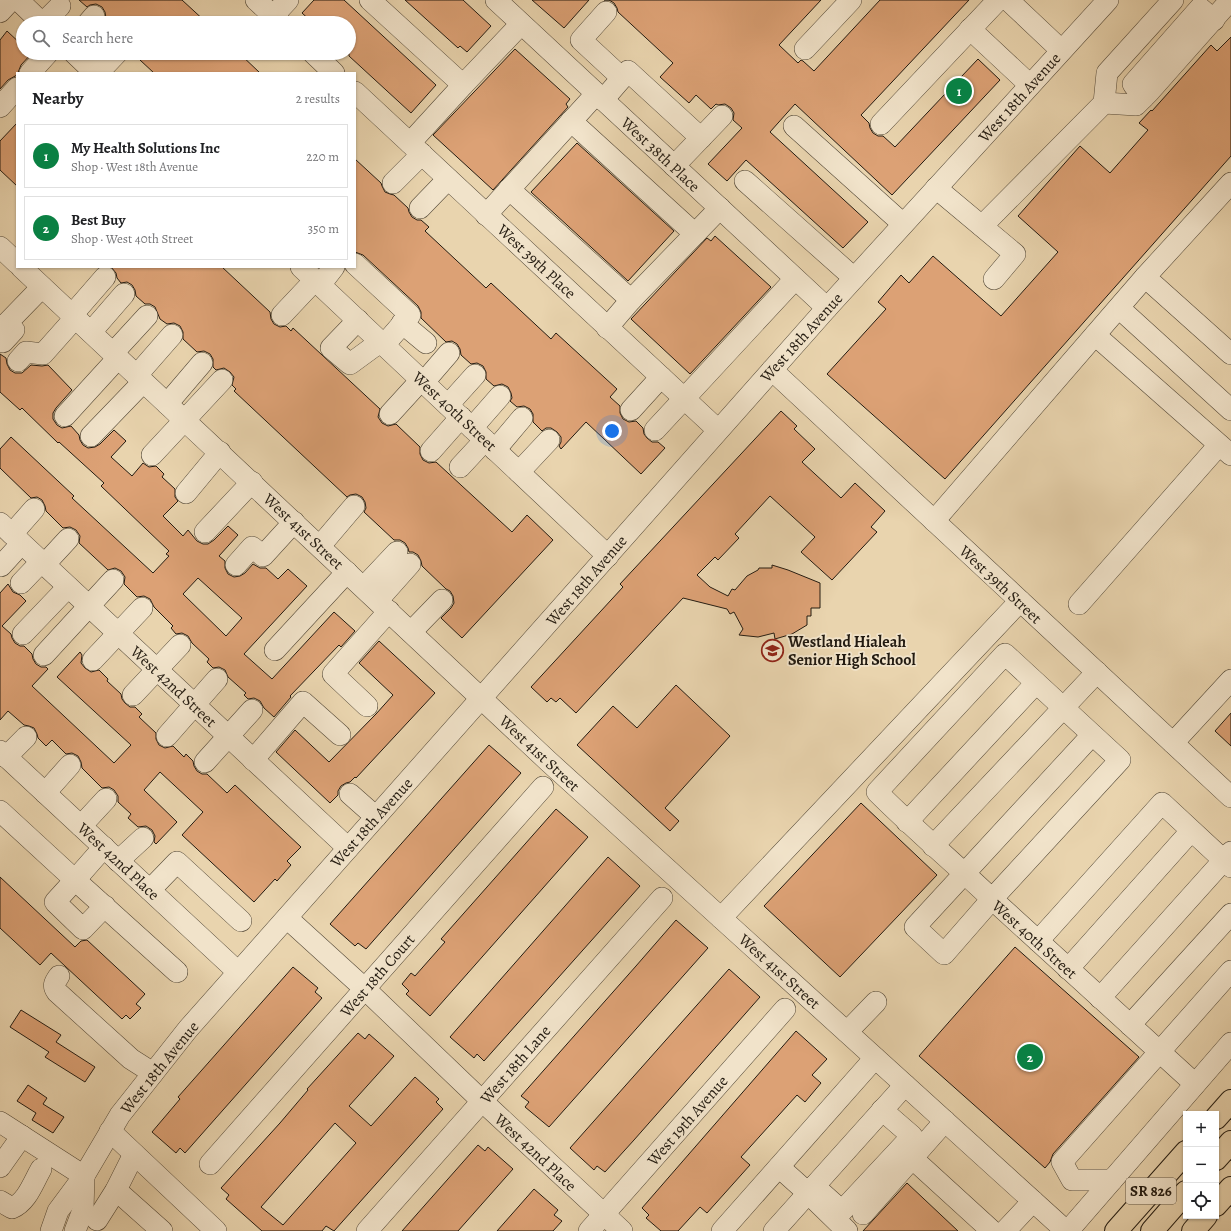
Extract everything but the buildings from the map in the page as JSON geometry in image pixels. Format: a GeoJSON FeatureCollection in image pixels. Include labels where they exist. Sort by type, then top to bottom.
{"type":"FeatureCollection","features":[{"type":"Feature","properties":{"kind":"highway"},"geometry":{"type":"LineString","coordinates":[[1219,1115],[1231,1101]]}},
{"type":"Feature","properties":{"kind":"highway"},"geometry":{"type":"LineString","coordinates":[[1219,1156],[1231,1142]]}},
{"type":"Feature","properties":{"kind":"highway","name":"SR 826"},"geometry":{"type":"LineString","coordinates":[[1116,1231],[1183,1155]]}},
{"type":"Feature","properties":{"kind":"highway"},"geometry":{"type":"LineString","coordinates":[[1219,1202],[1231,1188]]}},
{"type":"Feature","properties":{"kind":"highway"},"geometry":{"type":"LineString","coordinates":[[1152,1231],[1183,1195]]}},
{"type":"Feature","properties":{"kind":"highway"},"geometry":{"type":"LineString","coordinates":[[1193,1231],[1203,1219]]}},
{"type":"Feature","properties":{"kind":"street"},"geometry":{"type":"LineString","coordinates":[[0,12],[11,0]]}},
{"type":"Feature","properties":{"kind":"street"},"geometry":{"type":"LineString","coordinates":[[18,0],[35,16]]}},
{"type":"Feature","properties":{"kind":"street"},"geometry":{"type":"LineString","coordinates":[[256,0],[274,16]]}},
{"type":"Feature","properties":{"kind":"street"},"geometry":{"type":"LineString","coordinates":[[279,16],[288,0]]}},
{"type":"Feature","properties":{"kind":"street"},"geometry":{"type":"LineString","coordinates":[[370,0],[463,85]]}},
{"type":"Feature","properties":{"kind":"street"},"geometry":{"type":"LineString","coordinates":[[806,49],[851,0]]}},
{"type":"Feature","properties":{"kind":"street"},"geometry":{"type":"LineString","coordinates":[[881,124],[998,0]]}},
{"type":"Feature","properties":{"kind":"street"},"geometry":{"type":"LineString","coordinates":[[1008,0],[1062,50]]}},
{"type":"Feature","properties":{"kind":"street","name":"West 18th Avenue"},"geometry":{"type":"LineString","coordinates":[[51,1231],[58,1211],[84,1176],[120,1115],[188,1029],[827,308],[1108,0]]}},
{"type":"Feature","properties":{"kind":"street"},"geometry":{"type":"LineString","coordinates":[[982,226],[1104,103],[1107,73],[1174,0]]}},
{"type":"Feature","properties":{"kind":"street","name":"West 38th Place"},"geometry":{"type":"LineString","coordinates":[[498,1],[827,308]]}},
{"type":"Feature","properties":{"kind":"street"},"geometry":{"type":"LineString","coordinates":[[1104,103],[1136,105],[1214,20],[1226,4]]}},
{"type":"Feature","properties":{"kind":"street"},"geometry":{"type":"LineString","coordinates":[[50,16],[60,6]]}},
{"type":"Feature","properties":{"kind":"street"},"geometry":{"type":"LineString","coordinates":[[606,12],[581,40],[622,78]]}},
{"type":"Feature","properties":{"kind":"street"},"geometry":{"type":"LineString","coordinates":[[393,183],[463,85],[521,24]]}},
{"type":"Feature","properties":{"kind":"street"},"geometry":{"type":"LineString","coordinates":[[970,29],[1030,84]]}},
{"type":"Feature","properties":{"kind":"street"},"geometry":{"type":"LineString","coordinates":[[572,71],[591,49]]}},
{"type":"Feature","properties":{"kind":"street"},"geometry":{"type":"LineString","coordinates":[[31,72],[42,60]]}},
{"type":"Feature","properties":{"kind":"street"},"geometry":{"type":"LineString","coordinates":[[82,60],[96,72]]}},
{"type":"Feature","properties":{"kind":"street"},"geometry":{"type":"LineString","coordinates":[[98,72],[110,60]]}},
{"type":"Feature","properties":{"kind":"street"},"geometry":{"type":"LineString","coordinates":[[320,60],[333,72]]}},
{"type":"Feature","properties":{"kind":"street"},"geometry":{"type":"LineString","coordinates":[[486,215],[571,121],[622,78],[628,71],[701,138]]}},
{"type":"Feature","properties":{"kind":"street"},"geometry":{"type":"LineString","coordinates":[[0,107],[16,89]]}},
{"type":"Feature","properties":{"kind":"street","name":"West 39th Place"},"geometry":{"type":"LineString","coordinates":[[359,104],[416,149],[718,430]]}},
{"type":"Feature","properties":{"kind":"street"},"geometry":{"type":"LineString","coordinates":[[674,166],[722,116]]}},
{"type":"Feature","properties":{"kind":"street"},"geometry":{"type":"LineString","coordinates":[[571,121],[695,234]]}},
{"type":"Feature","properties":{"kind":"street"},"geometry":{"type":"LineString","coordinates":[[794,126],[903,224]]}},
{"type":"Feature","properties":{"kind":"street"},"geometry":{"type":"LineString","coordinates":[[420,208],[448,179]]}},
{"type":"Feature","properties":{"kind":"street"},"geometry":{"type":"LineString","coordinates":[[745,181],[854,278]]}},
{"type":"Feature","properties":{"kind":"street"},"geometry":{"type":"LineString","coordinates":[[934,521],[1145,277],[1231,183]]}},
{"type":"Feature","properties":{"kind":"street"},"geometry":{"type":"LineString","coordinates":[[936,188],[1015,254],[994,279]]}},
{"type":"Feature","properties":{"kind":"street"},"geometry":{"type":"LineString","coordinates":[[509,189],[631,300]]}},
{"type":"Feature","properties":{"kind":"street"},"geometry":{"type":"LineString","coordinates":[[608,328],[631,300],[720,208]]}},
{"type":"Feature","properties":{"kind":"street"},"geometry":{"type":"LineString","coordinates":[[0,247],[16,262]]}},
{"type":"Feature","properties":{"kind":"street"},"geometry":{"type":"LineString","coordinates":[[356,265],[410,315],[382,343],[350,364],[331,348],[358,320]]}},
{"type":"Feature","properties":{"kind":"street","name":"West 41st Street"},"geometry":{"type":"LineString","coordinates":[[23,268],[548,761],[1067,1231]]}},
{"type":"Feature","properties":{"kind":"street"},"geometry":{"type":"LineString","coordinates":[[282,315],[312,277],[332,268]]}},
{"type":"Feature","properties":{"kind":"street"},"geometry":{"type":"LineString","coordinates":[[18,361],[26,352],[43,354],[105,276]]}},
{"type":"Feature","properties":{"kind":"street","name":"West 40th Street"},"geometry":{"type":"LineString","coordinates":[[312,277],[608,556]]}},
{"type":"Feature","properties":{"kind":"street"},"geometry":{"type":"LineString","coordinates":[[1145,277],[1231,354]]}},
{"type":"Feature","properties":{"kind":"street"},"geometry":{"type":"LineString","coordinates":[[655,430],[795,279]]}},
{"type":"Feature","properties":{"kind":"street"},"geometry":{"type":"LineString","coordinates":[[4,342],[14,330],[6,323],[42,286]]}},
{"type":"Feature","properties":{"kind":"street"},"geometry":{"type":"LineString","coordinates":[[91,332],[124,294]]}},
{"type":"Feature","properties":{"kind":"street"},"geometry":{"type":"LineString","coordinates":[[1119,308],[1231,410]]}},
{"type":"Feature","properties":{"kind":"street"},"geometry":{"type":"LineString","coordinates":[[65,416],[116,356],[147,316]]}},
{"type":"Feature","properties":{"kind":"street"},"geometry":{"type":"LineString","coordinates":[[402,323],[426,343]]}},
{"type":"Feature","properties":{"kind":"street"},"geometry":{"type":"LineString","coordinates":[[91,436],[140,378],[172,335]]}},
{"type":"Feature","properties":{"kind":"street"},"geometry":{"type":"LineString","coordinates":[[1079,604],[1225,450],[1095,335]]}},
{"type":"Feature","properties":{"kind":"street"},"geometry":{"type":"LineString","coordinates":[[390,414],[449,353]]}},
{"type":"Feature","properties":{"kind":"street"},"geometry":{"type":"LineString","coordinates":[[167,404],[202,363]]}},
{"type":"Feature","properties":{"kind":"street","name":"West 39th Street"},"geometry":{"type":"LineString","coordinates":[[772,370],[1231,797]]}},
{"type":"Feature","properties":{"kind":"street"},"geometry":{"type":"LineString","coordinates":[[460,467],[472,428],[475,375]]}},
{"type":"Feature","properties":{"kind":"street"},"geometry":{"type":"LineString","coordinates":[[631,410],[661,377]]}},
{"type":"Feature","properties":{"kind":"street"},"geometry":{"type":"LineString","coordinates":[[152,455],[222,380]]}},
{"type":"Feature","properties":{"kind":"street"},"geometry":{"type":"LineString","coordinates":[[472,428],[500,396]]}},
{"type":"Feature","properties":{"kind":"street"},"geometry":{"type":"LineString","coordinates":[[431,451],[472,428],[522,418]]}},
{"type":"Feature","properties":{"kind":"street"},"geometry":{"type":"LineString","coordinates":[[519,472],[549,440]]}},
{"type":"Feature","properties":{"kind":"street"},"geometry":{"type":"LineString","coordinates":[[186,493],[220,452]]}},
{"type":"Feature","properties":{"kind":"street"},"geometry":{"type":"LineString","coordinates":[[205,532],[252,482]]}},
{"type":"Feature","properties":{"kind":"street"},"geometry":{"type":"LineString","coordinates":[[320,546],[354,506]]}},
{"type":"Feature","properties":{"kind":"street"},"geometry":{"type":"LineString","coordinates":[[1,566],[11,534],[34,509]]}},
{"type":"Feature","properties":{"kind":"street"},"geometry":{"type":"LineString","coordinates":[[236,565],[252,547],[263,556],[294,522]]}},
{"type":"Feature","properties":{"kind":"street","name":"West 42nd Street"},"geometry":{"type":"LineString","coordinates":[[11,534],[348,848]]}},
{"type":"Feature","properties":{"kind":"street"},"geometry":{"type":"LineString","coordinates":[[21,583],[68,539]]}},
{"type":"Feature","properties":{"kind":"street"},"geometry":{"type":"LineString","coordinates":[[367,706],[333,674],[403,558]]}},
{"type":"Feature","properties":{"kind":"street"},"geometry":{"type":"LineString","coordinates":[[275,650],[347,572]]}},
{"type":"Feature","properties":{"kind":"street"},"geometry":{"type":"LineString","coordinates":[[44,655],[113,580]]}},
{"type":"Feature","properties":{"kind":"street"},"geometry":{"type":"LineString","coordinates":[[23,634],[68,587]]}},
{"type":"Feature","properties":{"kind":"street"},"geometry":{"type":"LineString","coordinates":[[411,632],[442,600]]}},
{"type":"Feature","properties":{"kind":"street"},"geometry":{"type":"LineString","coordinates":[[721,918],[1020,601]]}},
{"type":"Feature","properties":{"kind":"street"},"geometry":{"type":"LineString","coordinates":[[93,660],[142,608]]}},
{"type":"Feature","properties":{"kind":"street"},"geometry":{"type":"LineString","coordinates":[[133,695],[180,645]]}},
{"type":"Feature","properties":{"kind":"street","name":"West 40th Street"},"geometry":{"type":"LineString","coordinates":[[1036,682],[1005,654],[877,792],[933,846],[1195,1084]]}},
{"type":"Feature","properties":{"kind":"street"},"geometry":{"type":"LineString","coordinates":[[933,846],[1064,708],[1096,672]]}},
{"type":"Feature","properties":{"kind":"street"},"geometry":{"type":"LineString","coordinates":[[167,736],[218,679]]}},
{"type":"Feature","properties":{"kind":"street"},"geometry":{"type":"LineString","coordinates":[[1173,743],[1231,680]]}},
{"type":"Feature","properties":{"kind":"street"},"geometry":{"type":"LineString","coordinates":[[907,822],[1036,682],[1092,734],[1120,760],[992,899],[944,954],[915,927],[1092,734]]}},
{"type":"Feature","properties":{"kind":"street"},"geometry":{"type":"LineString","coordinates":[[253,760],[303,702],[340,735]]}},
{"type":"Feature","properties":{"kind":"street"},"geometry":{"type":"LineString","coordinates":[[205,762],[252,710]]}},
{"type":"Feature","properties":{"kind":"street"},"geometry":{"type":"LineString","coordinates":[[3,754],[26,737]]}},
{"type":"Feature","properties":{"kind":"street","name":"West 42nd Place"},"geometry":{"type":"LineString","coordinates":[[3,754],[238,972]]}},
{"type":"Feature","properties":{"kind":"street"},"geometry":{"type":"LineString","coordinates":[[45,793],[70,765]]}},
{"type":"Feature","properties":{"kind":"street","name":"West 18th Court"},"geometry":{"type":"LineString","coordinates":[[210,1164],[543,787]]}},
{"type":"Feature","properties":{"kind":"street"},"geometry":{"type":"LineString","coordinates":[[350,794],[376,817]]}},
{"type":"Feature","properties":{"kind":"street"},"geometry":{"type":"LineString","coordinates":[[81,826],[106,799]]}},
{"type":"Feature","properties":{"kind":"street"},"geometry":{"type":"LineString","coordinates":[[1038,941],[1162,804],[1228,860],[1100,998]]}},
{"type":"Feature","properties":{"kind":"street"},"geometry":{"type":"LineString","coordinates":[[0,811],[177,972]]}},
{"type":"Feature","properties":{"kind":"street"},"geometry":{"type":"LineString","coordinates":[[1068,969],[1191,830]]}},
{"type":"Feature","properties":{"kind":"street"},"geometry":{"type":"LineString","coordinates":[[105,906],[83,929],[55,902],[75,880],[111,854],[142,838]]}},
{"type":"Feature","properties":{"kind":"street"},"geometry":{"type":"LineString","coordinates":[[150,890],[177,862],[241,921]]}},
{"type":"Feature","properties":{"kind":"street","name":"West 18th Lane"},"geometry":{"type":"LineString","coordinates":[[367,1231],[662,898]]}},
{"type":"Feature","properties":{"kind":"street"},"geometry":{"type":"LineString","coordinates":[[1130,1025],[1231,914]]}},
{"type":"Feature","properties":{"kind":"street"},"geometry":{"type":"LineString","coordinates":[[287,918],[365,989]]}},
{"type":"Feature","properties":{"kind":"street"},"geometry":{"type":"LineString","coordinates":[[1112,1180],[1072,1180],[1062,1162],[1231,971]]}},
{"type":"Feature","properties":{"kind":"street"},"geometry":{"type":"LineString","coordinates":[[59,976],[54,983],[54,988],[57,992],[131,1059],[153,1074]]}},
{"type":"Feature","properties":{"kind":"street","name":"West 42nd Place"},"geometry":{"type":"LineString","coordinates":[[365,989],[482,1102],[622,1231]]}},
{"type":"Feature","properties":{"kind":"street"},"geometry":{"type":"LineString","coordinates":[[847,1032],[876,1002]]}},
{"type":"Feature","properties":{"kind":"street","name":"West 19th Avenue"},"geometry":{"type":"LineString","coordinates":[[589,1231],[785,1009]]}},
{"type":"Feature","properties":{"kind":"street"},"geometry":{"type":"LineString","coordinates":[[1067,1231],[1231,1044]]}},
{"type":"Feature","properties":{"kind":"street"},"geometry":{"type":"LineString","coordinates":[[722,1231],[875,1058]]}},
{"type":"Feature","properties":{"kind":"street"},"geometry":{"type":"LineString","coordinates":[[774,1231],[905,1085]]}},
{"type":"Feature","properties":{"kind":"street"},"geometry":{"type":"LineString","coordinates":[[779,1167],[842,1211],[912,1136],[882,1110]]}},
{"type":"Feature","properties":{"kind":"street"},"geometry":{"type":"LineString","coordinates":[[863,1214],[945,1121]]}},
{"type":"Feature","properties":{"kind":"street"},"geometry":{"type":"LineString","coordinates":[[110,1131],[216,1231]]}},
{"type":"Feature","properties":{"kind":"street"},"geometry":{"type":"LineString","coordinates":[[0,1167],[8,1132],[84,1176]]}},
{"type":"Feature","properties":{"kind":"street"},"geometry":{"type":"LineString","coordinates":[[97,1220],[116,1190],[134,1154]]}},
{"type":"Feature","properties":{"kind":"street"},"geometry":{"type":"LineString","coordinates":[[912,1158],[992,1231]]}},
{"type":"Feature","properties":{"kind":"street"},"geometry":{"type":"LineString","coordinates":[[0,1201],[12,1208],[17,1206],[23,1201],[41,1169]]}},
{"type":"Feature","properties":{"kind":"street","name":"West 18th Avenue"},"geometry":{"type":"LineString","coordinates":[[75,1231],[97,1220],[84,1176]]}},
{"type":"Feature","properties":{"kind":"street"},"geometry":{"type":"LineString","coordinates":[[116,1190],[162,1231]]}},
{"type":"Feature","properties":{"kind":"street"},"geometry":{"type":"LineString","coordinates":[[811,1190],[847,1231]]}},
{"type":"Feature","properties":{"kind":"street"},"geometry":{"type":"LineString","coordinates":[[1005,1231],[1033,1201]]}},
{"type":"Feature","properties":{"kind":"place","name":"My Health Solutions Inc"},"geometry":{"type":"Point","coordinates":[959,91]}},
{"type":"Feature","properties":{"kind":"place","name":"Westland Hialeah Senior High School"},"geometry":{"type":"Point","coordinates":[772,650]}},
{"type":"Feature","properties":{"kind":"place","name":"Best Buy"},"geometry":{"type":"Point","coordinates":[1030,1057]}}]}
